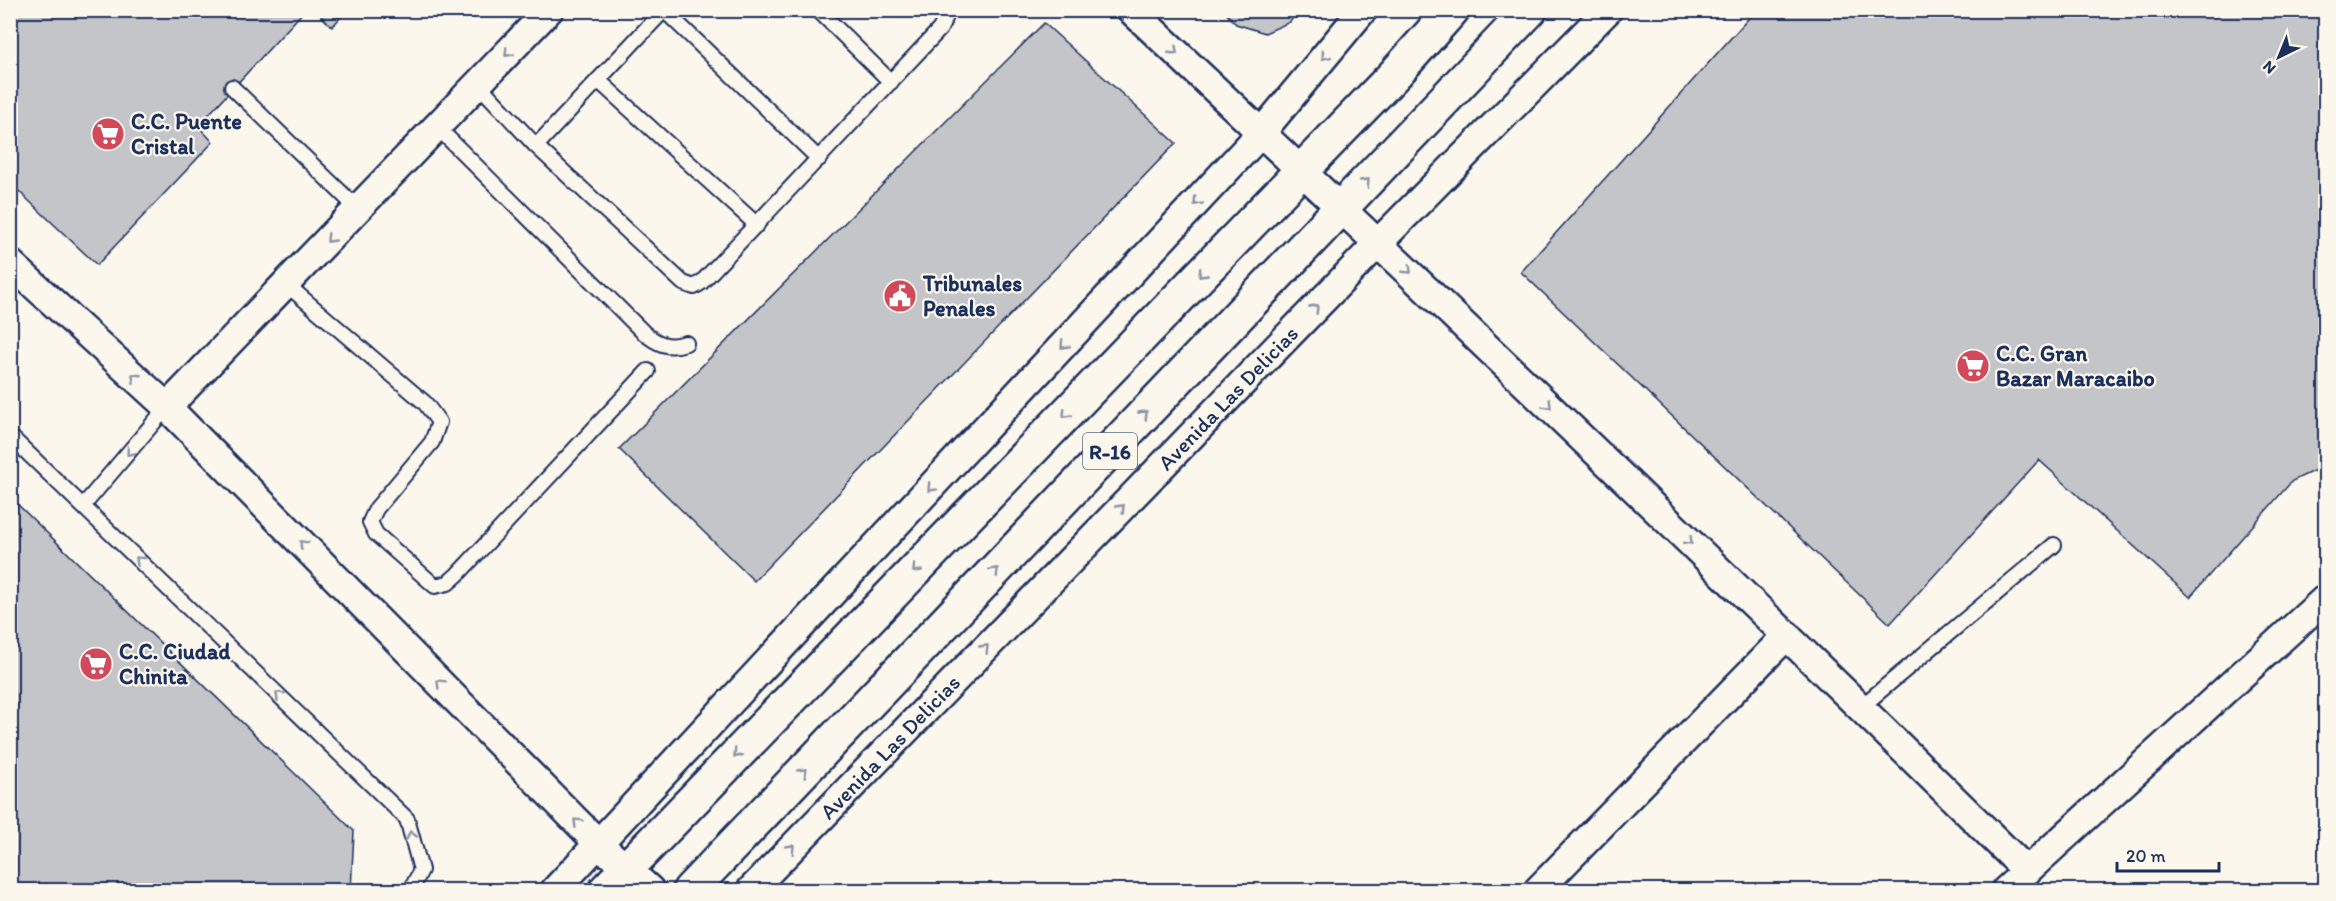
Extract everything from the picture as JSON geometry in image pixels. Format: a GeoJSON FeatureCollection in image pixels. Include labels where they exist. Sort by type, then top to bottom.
{"type":"FeatureCollection","features":[{"type":"Feature","properties":{"kind":"main road"},"geometry":{"type":"LineString","coordinates":[[1395,74],[1442,10]]}},
{"type":"Feature","properties":{"kind":"main road","name":"R-16"},"geometry":{"type":"LineString","coordinates":[[616,880],[1302,171],[1395,74],[1452,10]]}},
{"type":"Feature","properties":{"kind":"main road","name":"Avenida Las Delicias"},"geometry":{"type":"LineString","coordinates":[[690,891],[1530,10]]}},
{"type":"Feature","properties":{"kind":"main road"},"geometry":{"type":"LineString","coordinates":[[1451,94],[1557,10]]}},
{"type":"Feature","properties":{"kind":"street"},"geometry":{"type":"LineString","coordinates":[[167,407],[549,10]]}},
{"type":"Feature","properties":{"kind":"street"},"geometry":{"type":"LineString","coordinates":[[1131,10],[1378,242],[1787,635],[2027,871]]}},
{"type":"Feature","properties":{"kind":"street"},"geometry":{"type":"LineString","coordinates":[[555,891],[1261,133],[1363,10]]}},
{"type":"Feature","properties":{"kind":"street","name":"Avenida Las Delicias"},"geometry":{"type":"LineString","coordinates":[[751,891],[1378,242],[1608,10]]}},
{"type":"Feature","properties":{"kind":"street"},"geometry":{"type":"LineString","coordinates":[[10,263],[167,407],[599,844],[616,880],[650,891]]}},
{"type":"Feature","properties":{"kind":"street"},"geometry":{"type":"LineString","coordinates":[[2006,891],[2325,598]]}},
{"type":"Feature","properties":{"kind":"street"},"geometry":{"type":"LineString","coordinates":[[1538,891],[1787,635]]}},
{"type":"Feature","properties":{"kind":"lane"},"geometry":{"type":"LineString","coordinates":[[536,146],[664,10],[819,159]]}},
{"type":"Feature","properties":{"kind":"lane"},"geometry":{"type":"LineString","coordinates":[[818,10],[891,82]]}},
{"type":"Feature","properties":{"kind":"lane"},"geometry":{"type":"LineString","coordinates":[[478,84],[536,146],[683,283],[694,286],[702,282],[757,225],[940,29],[948,16],[948,10]]}},
{"type":"Feature","properties":{"kind":"lane"},"geometry":{"type":"LineString","coordinates":[[598,80],[757,225]]}},
{"type":"Feature","properties":{"kind":"lane"},"geometry":{"type":"LineString","coordinates":[[232,87],[358,209]]}},
{"type":"Feature","properties":{"kind":"lane"},"geometry":{"type":"LineString","coordinates":[[437,128],[643,332],[656,343],[673,347],[686,343]]}},
{"type":"Feature","properties":{"kind":"lane"},"geometry":{"type":"LineString","coordinates":[[286,284],[425,403],[439,422],[432,442],[376,509],[370,522],[376,534],[435,586],[448,583],[457,575],[648,371]]}},
{"type":"Feature","properties":{"kind":"lane"},"geometry":{"type":"LineString","coordinates":[[83,507],[167,407]]}},
{"type":"Feature","properties":{"kind":"lane"},"geometry":{"type":"LineString","coordinates":[[10,436],[407,819],[421,870],[411,891]]}},
{"type":"Feature","properties":{"kind":"lane"},"geometry":{"type":"LineString","coordinates":[[1861,707],[2054,545]]}},
{"type":"Feature","properties":{"kind":"building","name":"C.C. Puente Cristal"},"geometry":{"type":"Polygon","coordinates":[[[10,10],[305,10],[198,126],[213,142],[97,265],[10,183],[10,10]]]}},
{"type":"Feature","properties":{"kind":"building"},"geometry":{"type":"Polygon","coordinates":[[[315,10],[347,10],[332,27],[315,10]]]}},
{"type":"Feature","properties":{"kind":"building"},"geometry":{"type":"Polygon","coordinates":[[[1223,10],[1299,10],[1290,22],[1265,33],[1236,24],[1223,10]]]}},
{"type":"Feature","properties":{"kind":"building","name":"C.C. Gran Bazar Maracaibo"},"geometry":{"type":"Polygon","coordinates":[[[1756,10],[2326,10],[2326,465],[2292,481],[2190,597],[2039,460],[1890,624],[1521,272],[1756,10]]]}},
{"type":"Feature","properties":{"kind":"building","name":"Tribunales Penales"},"geometry":{"type":"Polygon","coordinates":[[[1044,23],[1176,143],[754,581],[619,449],[1044,23]]]}},
{"type":"Feature","properties":{"kind":"building","name":"C.C. Ciudad Chinita"},"geometry":{"type":"Polygon","coordinates":[[[10,497],[354,831],[351,890],[10,890],[10,497]]]}},
{"type":"Feature","properties":{"kind":"place","name":"C.C. Puente Cristal"},"geometry":{"type":"Point","coordinates":[108,134]}},
{"type":"Feature","properties":{"kind":"place","name":"Tribunales Penales"},"geometry":{"type":"Point","coordinates":[900,296]}},
{"type":"Feature","properties":{"kind":"place","name":"C.C. Gran Bazar Maracaibo"},"geometry":{"type":"Point","coordinates":[1973,366]}},
{"type":"Feature","properties":{"kind":"place","name":"C.C. Ciudad Chinita"},"geometry":{"type":"Point","coordinates":[96,664]}}]}
